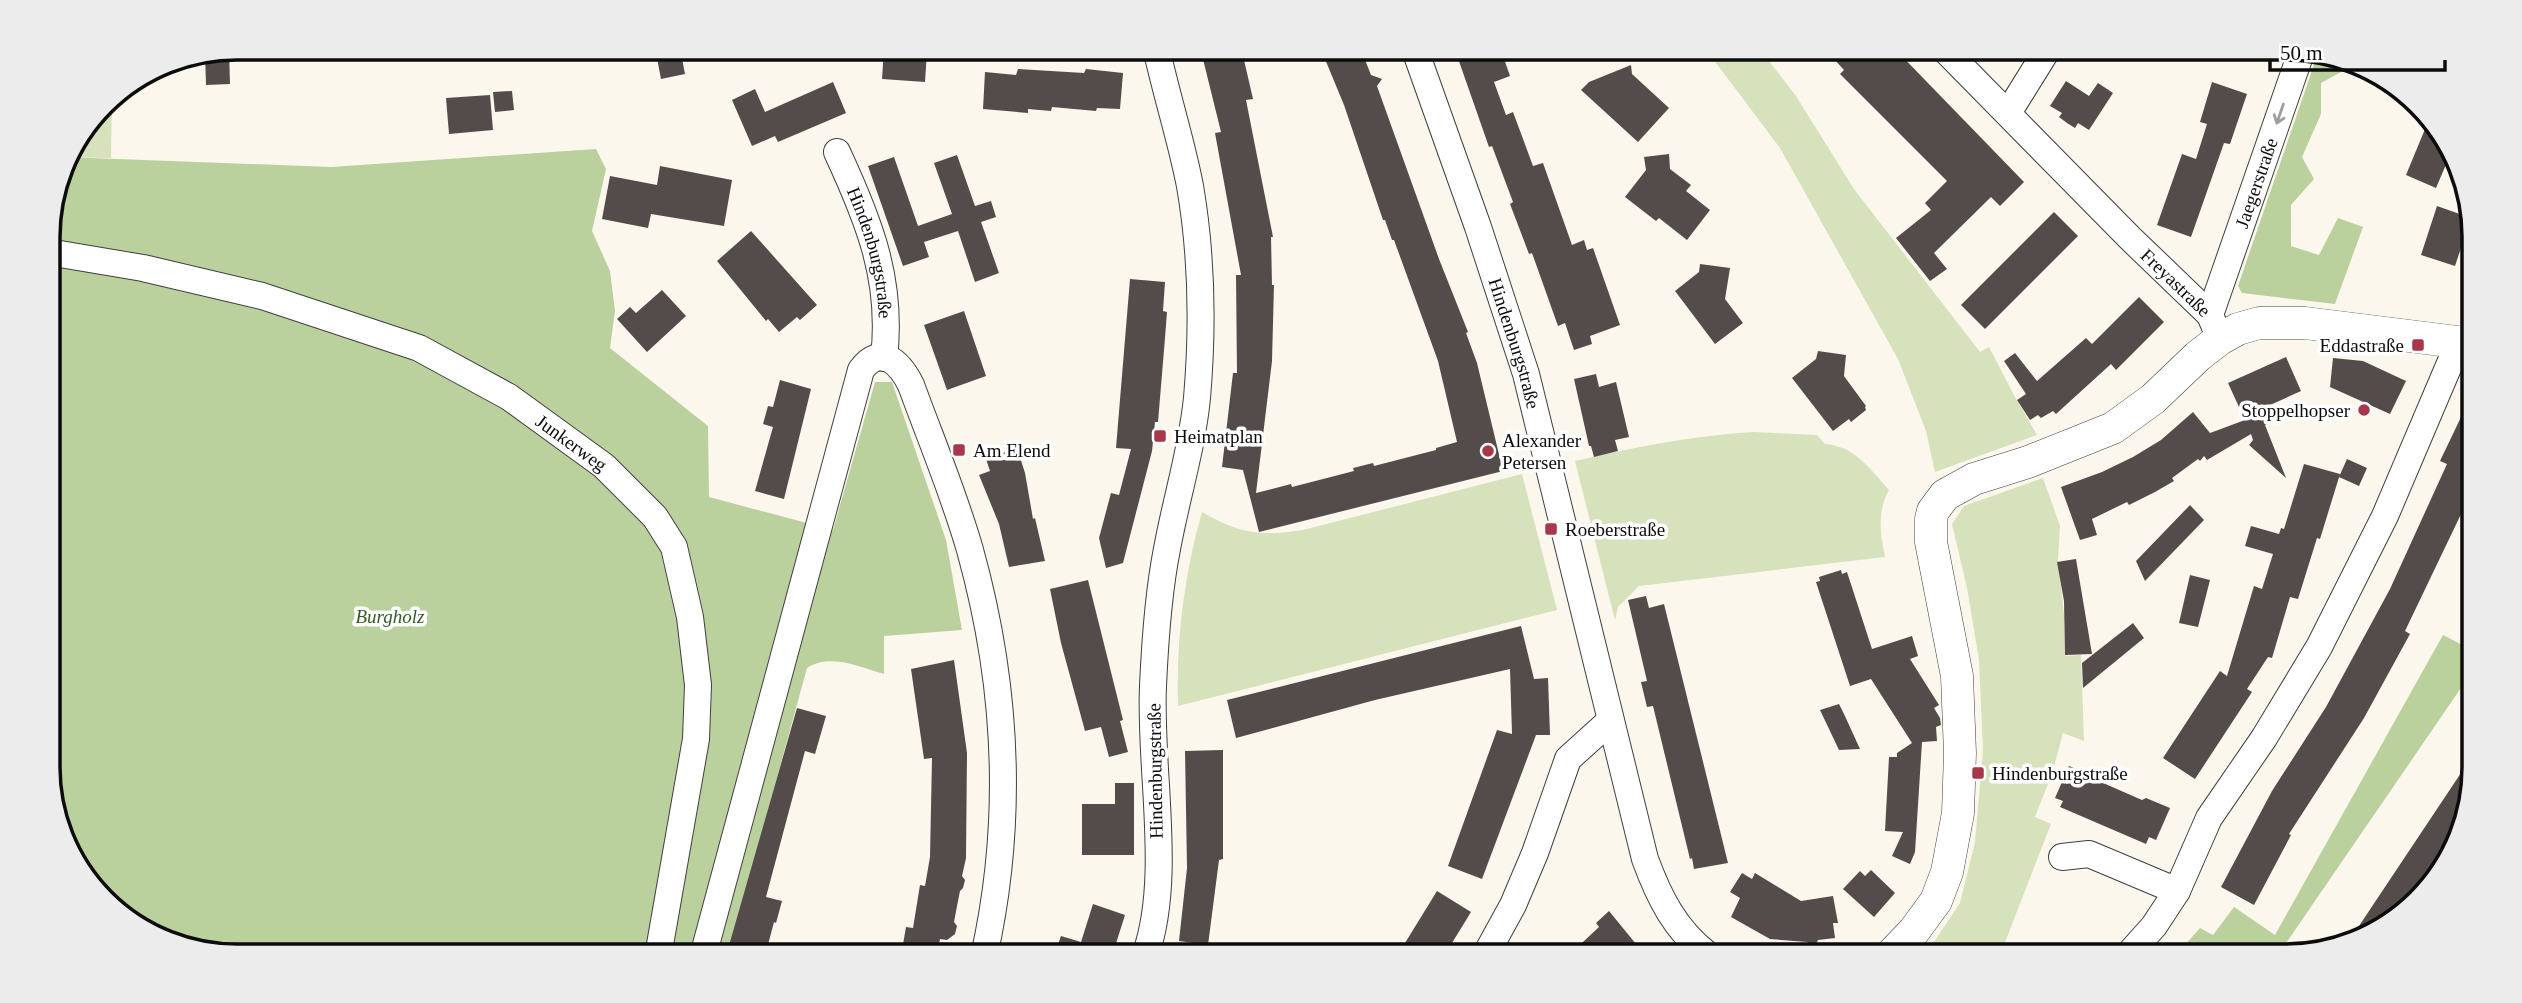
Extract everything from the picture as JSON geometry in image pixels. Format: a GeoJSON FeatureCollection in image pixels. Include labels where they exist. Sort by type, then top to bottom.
{"type":"FeatureCollection","features":[{"type":"Feature","properties":{"kind":"street","name":"Hindenburgstraße"},"geometry":{"type":"LineString","coordinates":[[1147,944],[1157,895],[1153,689],[1160,598],[1167,550],[1189,452],[1201,326],[1201,286],[1190,187],[1159,59]]}},
{"type":"Feature","properties":{"kind":"street","name":"Hindenburgstraße"},"geometry":{"type":"LineString","coordinates":[[1418,59],[1516,342],[1645,859],[1656,890],[1682,932],[1694,943]]}},
{"type":"Feature","properties":{"kind":"street","name":"Freyastraße"},"geometry":{"type":"LineString","coordinates":[[1954,59],[2215,327],[2238,329],[2280,321],[2462,343]]}},
{"type":"Feature","properties":{"kind":"street"},"geometry":{"type":"LineString","coordinates":[[2008,113],[2042,59]]}},
{"type":"Feature","properties":{"kind":"street","name":"Jaegerstraße"},"geometry":{"type":"LineString","coordinates":[[2215,327],[2299,60]]}},
{"type":"Feature","properties":{"kind":"street","name":"Hindenburgstraße"},"geometry":{"type":"LineString","coordinates":[[837,152],[877,249],[886,307],[884,358]]}},
{"type":"Feature","properties":{"kind":"street","name":"Junkerweg"},"geometry":{"type":"LineString","coordinates":[[60,254],[143,268],[262,296],[419,348],[509,397],[604,466],[655,517],[674,547],[690,617],[698,685],[696,739],[660,944]]}},
{"type":"Feature","properties":{"kind":"street"},"geometry":{"type":"LineString","coordinates":[[1903,943],[1936,901],[1947,872],[1958,813],[1958,676],[1931,542],[1933,511],[1945,495],[1974,479],[2113,428],[2153,399],[2198,356],[2215,327]]}},
{"type":"Feature","properties":{"kind":"street"},"geometry":{"type":"LineString","coordinates":[[2139,943],[2154,926],[2176,891],[2209,818],[2264,738],[2324,636],[2385,516],[2462,352]]}},
{"type":"Feature","properties":{"kind":"street"},"geometry":{"type":"LineString","coordinates":[[707,944],[861,370],[867,362],[884,358],[902,368],[911,385],[970,550],[987,618],[999,701],[1004,788],[999,873],[986,944]]}},
{"type":"Feature","properties":{"kind":"street"},"geometry":{"type":"LineString","coordinates":[[1492,943],[1513,905],[1531,863],[1568,759],[1610,721]]}},
{"type":"Feature","properties":{"kind":"street"},"geometry":{"type":"LineString","coordinates":[[2062,857],[2089,854],[2176,891]]}},
{"type":"Feature","properties":{"kind":"green space"},"geometry":{"type":"Polygon","coordinates":[[[1713,59],[1767,59],[1796,96],[1854,189],[1980,352],[1989,347],[2037,435],[1935,472],[1926,431],[1898,359],[1780,148],[1713,59]]]}},
{"type":"Feature","properties":{"kind":"green space"},"geometry":{"type":"Polygon","coordinates":[[[2315,62],[2345,70],[2321,83],[2321,114],[2302,157],[2314,179],[2291,205],[2291,246],[2319,255],[2338,218],[2363,227],[2335,304],[2242,293],[2238,286],[2315,62]]]}},
{"type":"Feature","properties":{"kind":"green space"},"geometry":{"type":"Polygon","coordinates":[[[112,110],[111,158],[78,157],[112,110]]]}},
{"type":"Feature","properties":{"kind":"green space","name":"Burgholz"},"geometry":{"type":"Polygon","coordinates":[[[596,149],[606,169],[592,231],[610,271],[615,311],[610,348],[708,426],[709,497],[833,530],[875,382],[892,382],[946,540],[962,630],[884,636],[884,674],[835,661],[807,668],[731,944],[213,942],[179,934],[138,914],[103,883],[78,845],[63,801],[59,767],[60,225],[73,169],[78,157],[331,167],[596,149]]]}},
{"type":"Feature","properties":{"kind":"green space"},"geometry":{"type":"Polygon","coordinates":[[[1753,432],[1817,435],[1825,444],[1845,449],[1861,460],[1889,490],[1881,523],[1885,557],[1639,586],[1618,607],[1615,620],[1575,461],[1663,443],[1753,432]]]}},
{"type":"Feature","properties":{"kind":"green space"},"geometry":{"type":"Polygon","coordinates":[[[1522,474],[1557,610],[1178,706],[1182,608],[1202,512],[1239,529],[1262,533],[1288,532],[1522,474]]]}},
{"type":"Feature","properties":{"kind":"green space"},"geometry":{"type":"Polygon","coordinates":[[[2043,478],[2060,526],[2058,560],[2065,656],[2081,655],[2084,741],[2063,733],[2052,774],[2035,817],[2051,824],[2005,943],[1933,943],[1960,903],[1975,842],[1983,751],[1979,660],[1967,588],[1952,524],[1964,506],[2043,478]]]}},
{"type":"Feature","properties":{"kind":"green space"},"geometry":{"type":"Polygon","coordinates":[[[2443,635],[2462,645],[2462,687],[2286,943],[2187,943],[2200,928],[2213,935],[2234,907],[2275,935],[2443,635]]]}},
{"type":"Feature","properties":{"kind":"building"},"geometry":{"type":"Polygon","coordinates":[[[657,59],[682,59],[685,74],[661,79],[657,59]]]}},
{"type":"Feature","properties":{"kind":"building"},"geometry":{"type":"Polygon","coordinates":[[[883,59],[927,59],[925,82],[882,79],[883,59]]]}},
{"type":"Feature","properties":{"kind":"building"},"geometry":{"type":"Polygon","coordinates":[[[1203,59],[1244,59],[1253,99],[1246,100],[1273,237],[1272,361],[1256,493],[1291,484],[1292,487],[1354,471],[1353,468],[1373,463],[1374,466],[1457,442],[1438,361],[1325,59],[1365,59],[1371,75],[1382,79],[1377,86],[1468,332],[1466,333],[1477,363],[1503,471],[1259,532],[1243,470],[1222,467],[1233,373],[1237,373],[1236,275],[1241,275],[1215,133],[1221,132],[1203,59]]]}},
{"type":"Feature","properties":{"kind":"building"},"geometry":{"type":"Polygon","coordinates":[[[1458,59],[1504,59],[1510,76],[1494,82],[1506,115],[1513,112],[1533,166],[1543,163],[1572,245],[1584,240],[1587,250],[1593,248],[1620,325],[1590,336],[1592,344],[1574,350],[1565,323],[1558,326],[1532,253],[1529,254],[1510,204],[1513,202],[1492,146],[1489,147],[1458,59]]]}},
{"type":"Feature","properties":{"kind":"building"},"geometry":{"type":"Polygon","coordinates":[[[1834,59],[1905,59],[2024,182],[2000,206],[1991,197],[1934,253],[1947,269],[1930,281],[1896,238],[1931,210],[1925,203],[1947,181],[1840,74],[1844,70],[1834,59]]]}},
{"type":"Feature","properties":{"kind":"building"},"geometry":{"type":"Polygon","coordinates":[[[229,60],[230,84],[206,85],[205,63],[229,60]]]}},
{"type":"Feature","properties":{"kind":"building"},"geometry":{"type":"Polygon","coordinates":[[[1631,65],[1632,74],[1669,108],[1638,142],[1581,90],[1589,82],[1631,65]]]}},
{"type":"Feature","properties":{"kind":"building"},"geometry":{"type":"Polygon","coordinates":[[[1018,69],[1084,73],[1086,69],[1123,73],[1120,109],[1097,108],[1096,111],[1052,107],[1051,111],[1028,109],[1028,113],[983,109],[985,72],[1016,75],[1018,69]]]}},
{"type":"Feature","properties":{"kind":"building"},"geometry":{"type":"Polygon","coordinates":[[[2066,81],[2089,96],[2098,83],[2113,93],[2089,130],[2078,123],[2075,128],[2059,117],[2062,113],[2050,106],[2066,81]]]}},
{"type":"Feature","properties":{"kind":"building"},"geometry":{"type":"Polygon","coordinates":[[[833,82],[846,113],[778,142],[775,136],[752,146],[732,100],[755,89],[765,112],[833,82]]]}},
{"type":"Feature","properties":{"kind":"building"},"geometry":{"type":"Polygon","coordinates":[[[2212,82],[2247,94],[2230,144],[2224,143],[2191,237],[2157,225],[2182,154],[2196,159],[2207,124],[2200,122],[2212,82]]]}},
{"type":"Feature","properties":{"kind":"building"},"geometry":{"type":"Polygon","coordinates":[[[512,91],[514,110],[495,112],[493,92],[512,91]]]}},
{"type":"Feature","properties":{"kind":"building"},"geometry":{"type":"Polygon","coordinates":[[[490,95],[493,130],[449,134],[446,98],[490,95]]]}},
{"type":"Feature","properties":{"kind":"building"},"geometry":{"type":"Polygon","coordinates":[[[2425,128],[2446,164],[2436,188],[2406,175],[2425,128]]]}},
{"type":"Feature","properties":{"kind":"building"},"geometry":{"type":"Polygon","coordinates":[[[1669,154],[1670,169],[1691,185],[1686,191],[1710,210],[1687,240],[1659,218],[1656,221],[1625,197],[1646,170],[1644,157],[1669,154]]]}},
{"type":"Feature","properties":{"kind":"building"},"geometry":{"type":"Polygon","coordinates":[[[957,155],[975,206],[991,201],[996,217],[981,222],[999,273],[975,282],[958,231],[924,242],[929,257],[903,266],[868,166],[894,157],[918,226],[952,214],[934,163],[957,155]]]}},
{"type":"Feature","properties":{"kind":"building"},"geometry":{"type":"Polygon","coordinates":[[[660,166],[732,180],[724,226],[651,214],[648,228],[602,219],[610,176],[657,185],[660,166]]]}},
{"type":"Feature","properties":{"kind":"building"},"geometry":{"type":"Polygon","coordinates":[[[2437,206],[2461,214],[2462,245],[2455,266],[2421,255],[2437,206]]]}},
{"type":"Feature","properties":{"kind":"building"},"geometry":{"type":"Polygon","coordinates":[[[2054,212],[2078,236],[1985,329],[1961,305],[2054,212]]]}},
{"type":"Feature","properties":{"kind":"building"},"geometry":{"type":"Polygon","coordinates":[[[751,231],[817,305],[800,320],[797,317],[779,332],[768,319],[766,321],[717,261],[751,231]]]}},
{"type":"Feature","properties":{"kind":"building"},"geometry":{"type":"Polygon","coordinates":[[[1700,264],[1730,268],[1725,299],[1743,323],[1715,344],[1675,291],[1699,272],[1700,264]]]}},
{"type":"Feature","properties":{"kind":"building"},"geometry":{"type":"Polygon","coordinates":[[[1130,279],[1165,282],[1165,338],[1158,422],[1155,422],[1152,451],[1123,563],[1106,568],[1099,538],[1111,493],[1119,495],[1131,449],[1116,448],[1130,279]]]}},
{"type":"Feature","properties":{"kind":"building"},"geometry":{"type":"Polygon","coordinates":[[[662,290],[686,316],[647,352],[617,319],[630,307],[636,313],[662,290]]]}},
{"type":"Feature","properties":{"kind":"building"},"geometry":{"type":"Polygon","coordinates":[[[2139,297],[2164,322],[2116,370],[2111,364],[2056,414],[2053,411],[2041,418],[2038,415],[2030,420],[2017,400],[2026,394],[2004,361],[2015,353],[2037,381],[2086,338],[2092,344],[2139,297]]]}},
{"type":"Feature","properties":{"kind":"building"},"geometry":{"type":"Polygon","coordinates":[[[964,311],[986,376],[947,390],[924,325],[964,311]]]}},
{"type":"Feature","properties":{"kind":"building"},"geometry":{"type":"Polygon","coordinates":[[[1818,351],[1846,355],[1844,376],[1866,406],[1866,410],[1851,422],[1849,419],[1833,431],[1792,378],[1816,359],[1818,351]]]}},
{"type":"Feature","properties":{"kind":"building"},"geometry":{"type":"Polygon","coordinates":[[[2286,357],[2301,391],[2259,410],[2261,414],[2274,409],[2278,418],[2265,425],[2286,478],[2249,445],[2253,440],[2251,434],[2207,460],[2204,456],[2200,461],[2198,459],[2172,478],[2174,481],[2155,492],[2092,519],[2097,535],[2080,540],[2061,487],[2133,457],[2161,440],[2193,412],[2210,433],[2245,420],[2228,383],[2286,357]]]}},
{"type":"Feature","properties":{"kind":"building"},"geometry":{"type":"Polygon","coordinates":[[[2333,358],[2363,361],[2406,381],[2390,414],[2330,387],[2333,358]]]}},
{"type":"Feature","properties":{"kind":"building"},"geometry":{"type":"Polygon","coordinates":[[[1596,374],[1599,387],[1616,382],[1629,437],[1615,440],[1618,451],[1594,457],[1589,446],[1574,379],[1596,374]]]}},
{"type":"Feature","properties":{"kind":"building"},"geometry":{"type":"Polygon","coordinates":[[[780,380],[811,389],[784,499],[755,491],[773,427],[763,424],[768,406],[773,407],[780,380]]]}},
{"type":"Feature","properties":{"kind":"building"},"geometry":{"type":"Polygon","coordinates":[[[2462,415],[2462,512],[2405,631],[2410,634],[2364,718],[2289,834],[2291,835],[2254,905],[2221,887],[2272,791],[2326,707],[2390,589],[2447,464],[2440,461],[2462,415]]]}},
{"type":"Feature","properties":{"kind":"building"},"geometry":{"type":"Polygon","coordinates":[[[1017,448],[1045,561],[1009,567],[999,524],[979,475],[990,471],[986,459],[1017,448]]]}},
{"type":"Feature","properties":{"kind":"building"},"geometry":{"type":"Polygon","coordinates":[[[2347,459],[2367,468],[2359,486],[2339,477],[2347,459]]]}},
{"type":"Feature","properties":{"kind":"building"},"geometry":{"type":"Polygon","coordinates":[[[2304,464],[2340,474],[2320,539],[2317,538],[2298,599],[2290,597],[2272,658],[2268,657],[2247,689],[2252,692],[2195,779],[2163,758],[2220,671],[2227,676],[2254,586],[2262,589],[2273,554],[2245,546],[2251,526],[2279,534],[2281,528],[2284,529],[2304,464]]]}},
{"type":"Feature","properties":{"kind":"building"},"geometry":{"type":"Polygon","coordinates":[[[2190,505],[2204,520],[2145,581],[2136,561],[2190,505]]]}},
{"type":"Feature","properties":{"kind":"building"},"geometry":{"type":"Polygon","coordinates":[[[2076,559],[2092,654],[2065,655],[2064,601],[2057,562],[2076,559]]]}},
{"type":"Feature","properties":{"kind":"building"},"geometry":{"type":"Polygon","coordinates":[[[1841,570],[1842,574],[1847,572],[1872,649],[1912,636],[1918,656],[1910,659],[1939,705],[1934,708],[1941,725],[1936,727],[1937,741],[1922,742],[1915,852],[1910,864],[1892,856],[1903,832],[1885,831],[1889,757],[1897,757],[1897,753],[1912,743],[1871,679],[1850,686],[1816,582],[1820,581],[1819,577],[1841,570]]]}},
{"type":"Feature","properties":{"kind":"building"},"geometry":{"type":"Polygon","coordinates":[[[2190,575],[2210,580],[2198,627],[2179,623],[2190,575]]]}},
{"type":"Feature","properties":{"kind":"building"},"geometry":{"type":"Polygon","coordinates":[[[1088,580],[1123,720],[1120,721],[1128,752],[1109,757],[1101,727],[1085,731],[1061,643],[1050,589],[1088,580]]]}},
{"type":"Feature","properties":{"kind":"building"},"geometry":{"type":"Polygon","coordinates":[[[1646,596],[1649,608],[1664,604],[1728,863],[1694,869],[1692,858],[1690,859],[1653,706],[1647,707],[1641,682],[1647,681],[1628,600],[1646,596]]]}},
{"type":"Feature","properties":{"kind":"building"},"geometry":{"type":"Polygon","coordinates":[[[2133,623],[2144,638],[2083,688],[2082,663],[2133,623]]]}},
{"type":"Feature","properties":{"kind":"building"},"geometry":{"type":"Polygon","coordinates":[[[1521,626],[1534,679],[1548,678],[1550,735],[1536,735],[1482,879],[1448,866],[1497,730],[1512,734],[1510,669],[1375,700],[1236,738],[1227,700],[1521,626]]]}},
{"type":"Feature","properties":{"kind":"building"},"geometry":{"type":"Polygon","coordinates":[[[954,660],[967,753],[966,858],[962,876],[965,880],[954,922],[957,926],[955,934],[947,940],[940,939],[939,944],[903,944],[906,927],[913,928],[920,885],[925,886],[930,857],[932,758],[924,759],[911,669],[954,660]]]}},
{"type":"Feature","properties":{"kind":"building"},"geometry":{"type":"Polygon","coordinates":[[[1839,704],[1860,749],[1839,750],[1820,710],[1839,704]]]}},
{"type":"Feature","properties":{"kind":"building"},"geometry":{"type":"Polygon","coordinates":[[[797,708],[826,716],[815,754],[805,751],[766,897],[782,901],[768,944],[730,944],[797,708]]]}},
{"type":"Feature","properties":{"kind":"building"},"geometry":{"type":"Polygon","coordinates":[[[1223,750],[1223,859],[1219,860],[1208,944],[1179,941],[1187,868],[1185,751],[1223,750]]]}},
{"type":"Feature","properties":{"kind":"building"},"geometry":{"type":"Polygon","coordinates":[[[2069,766],[2142,800],[2146,798],[2170,808],[2156,840],[2149,837],[2146,844],[2060,807],[2063,801],[2055,798],[2069,766]]]}},
{"type":"Feature","properties":{"kind":"building"},"geometry":{"type":"Polygon","coordinates":[[[2462,772],[2461,790],[2453,824],[2433,865],[2411,892],[2374,920],[2358,928],[2462,772]]]}},
{"type":"Feature","properties":{"kind":"building"},"geometry":{"type":"Polygon","coordinates":[[[1115,783],[1134,783],[1134,855],[1082,855],[1082,804],[1115,804],[1115,783]]]}},
{"type":"Feature","properties":{"kind":"building"},"geometry":{"type":"Polygon","coordinates":[[[1871,870],[1895,893],[1874,917],[1843,889],[1860,871],[1865,876],[1871,870]]]}},
{"type":"Feature","properties":{"kind":"building"},"geometry":{"type":"Polygon","coordinates":[[[1742,873],[1752,879],[1755,873],[1801,901],[1833,896],[1838,923],[1833,923],[1835,938],[1818,940],[1817,943],[1770,939],[1731,917],[1740,898],[1730,892],[1742,873]]]}},
{"type":"Feature","properties":{"kind":"building"},"geometry":{"type":"Polygon","coordinates":[[[1437,891],[1471,912],[1452,943],[1405,943],[1437,891]]]}},
{"type":"Feature","properties":{"kind":"building"},"geometry":{"type":"Polygon","coordinates":[[[1093,904],[1125,915],[1116,944],[1058,944],[1061,936],[1081,942],[1093,904]]]}},
{"type":"Feature","properties":{"kind":"building"},"geometry":{"type":"Polygon","coordinates":[[[1609,911],[1635,943],[1582,943],[1599,927],[1596,923],[1609,911]]]}},
{"type":"Feature","properties":{"kind":"place","name":"Eddastraße"},"geometry":{"type":"Point","coordinates":[2418,345]}},
{"type":"Feature","properties":{"kind":"place","name":"Stoppelhopser"},"geometry":{"type":"Point","coordinates":[2364,410]}},
{"type":"Feature","properties":{"kind":"place","name":"Heimatplan"},"geometry":{"type":"Point","coordinates":[1160,436]}},
{"type":"Feature","properties":{"kind":"place","name":"Am Elend"},"geometry":{"type":"Point","coordinates":[959,450]}},
{"type":"Feature","properties":{"kind":"place","name":"Alexander Petersen"},"geometry":{"type":"Point","coordinates":[1488,451]}},
{"type":"Feature","properties":{"kind":"place","name":"Roeberstraße"},"geometry":{"type":"Point","coordinates":[1551,529]}},
{"type":"Feature","properties":{"kind":"place","name":"Hindenburgstraße"},"geometry":{"type":"Point","coordinates":[1978,773]}}]}
